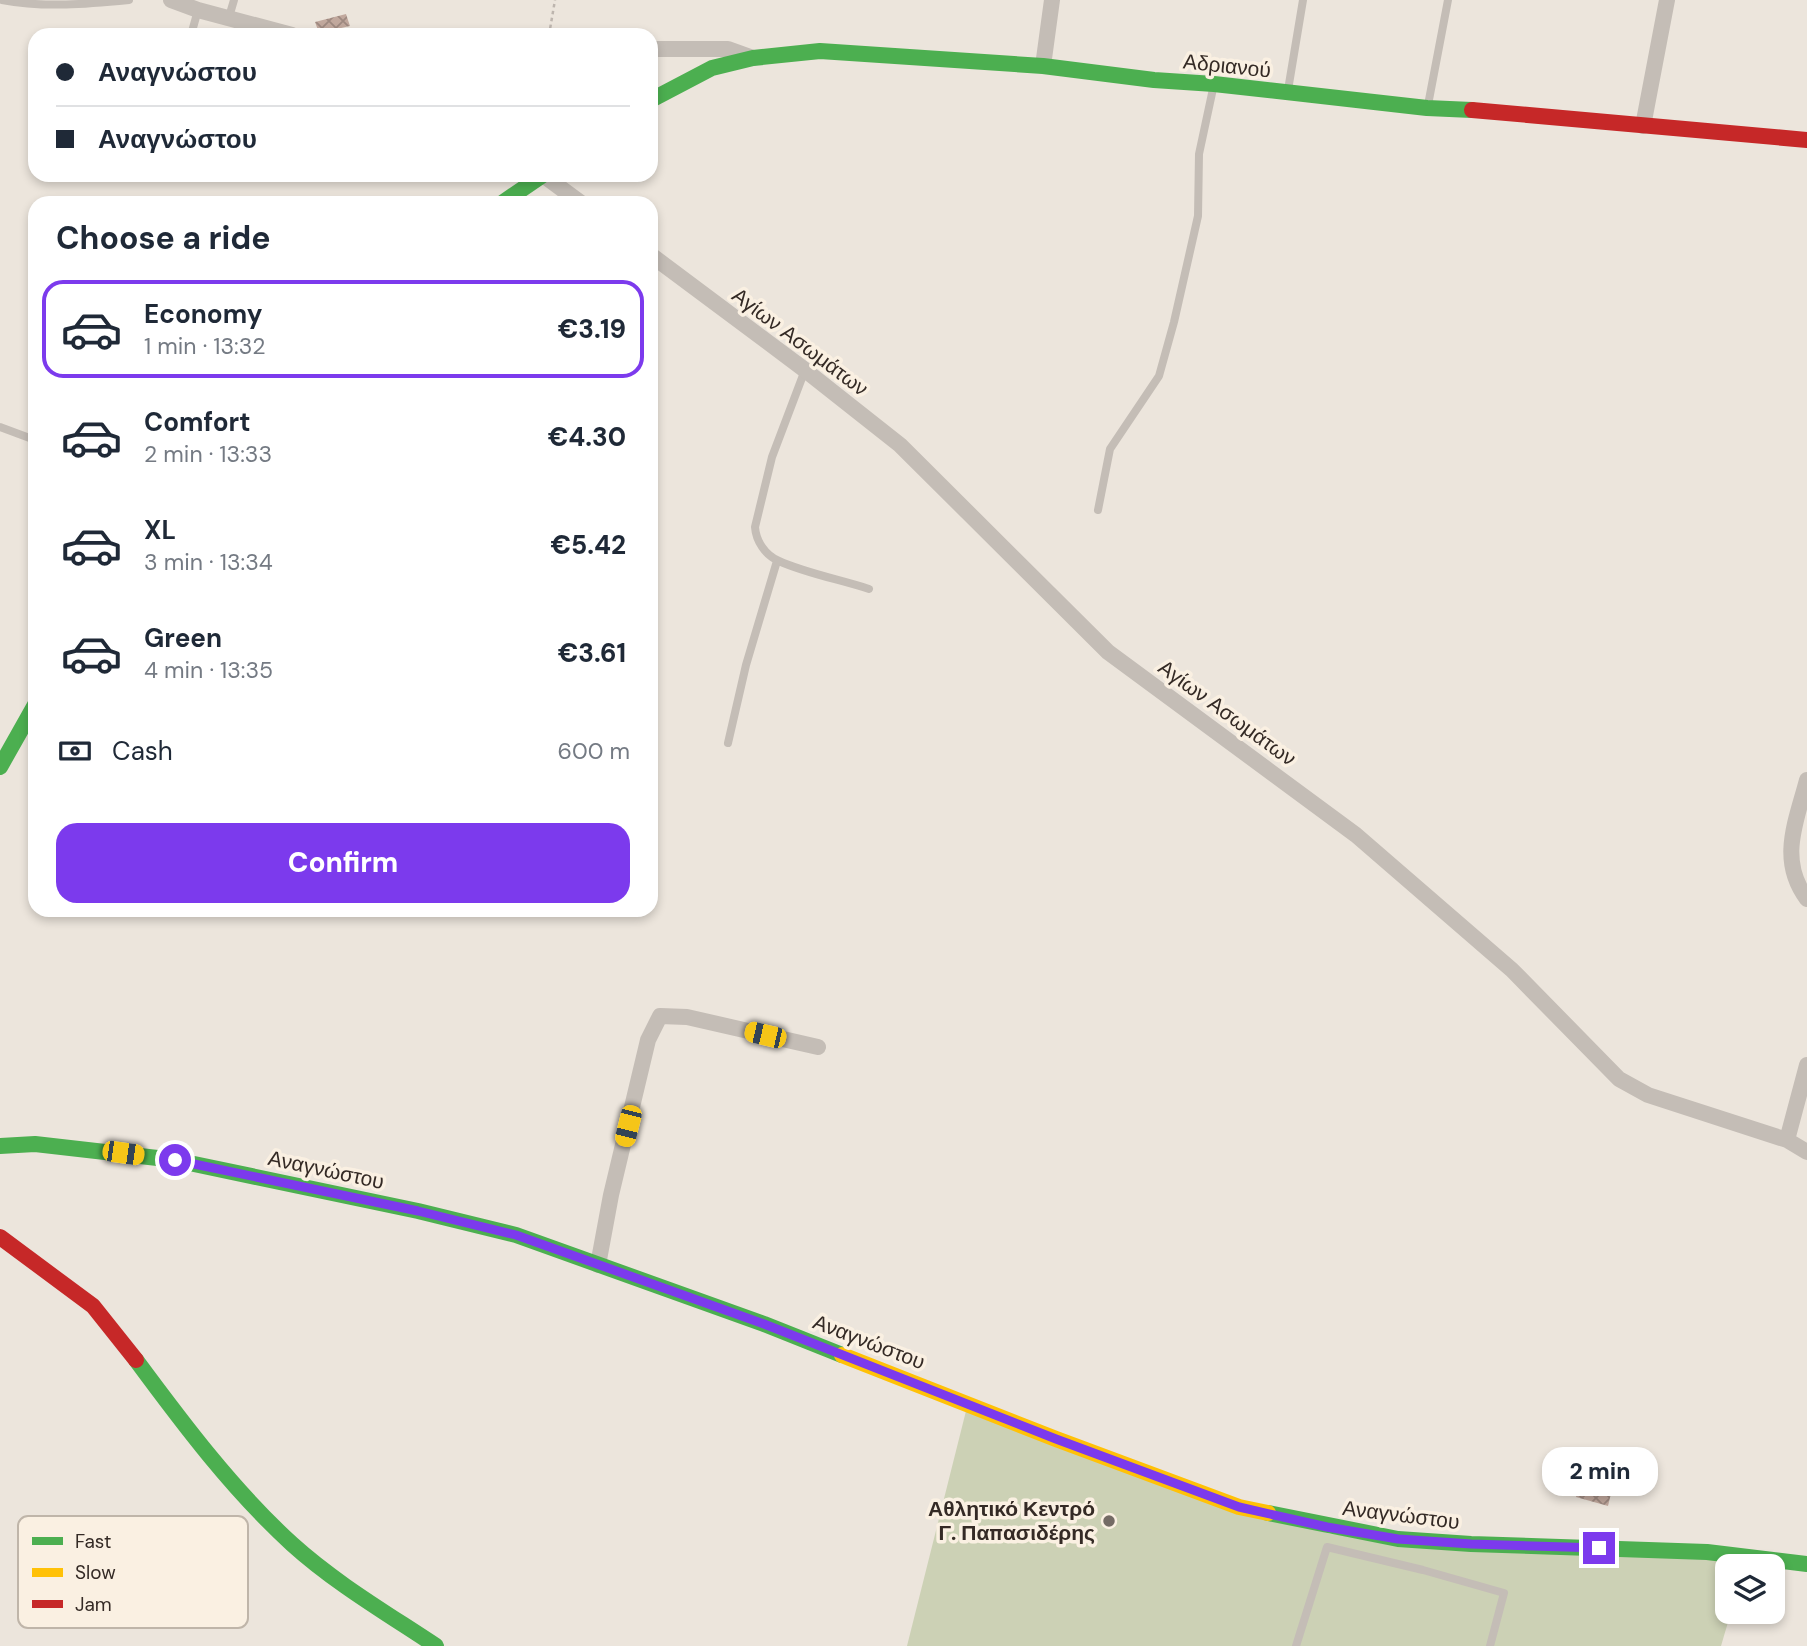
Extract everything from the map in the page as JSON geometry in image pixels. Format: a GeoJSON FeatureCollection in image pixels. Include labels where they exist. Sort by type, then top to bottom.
{"type":"FeatureCollection","features":[{"type":"Feature","properties":{"kind":"street"},"geometry":{"type":"LineString","coordinates":[[171,0],[268,28]]}},
{"type":"Feature","properties":{"kind":"street"},"geometry":{"type":"LineString","coordinates":[[1043,66],[1052,0]]}},
{"type":"Feature","properties":{"kind":"street"},"geometry":{"type":"LineString","coordinates":[[1643,126],[1667,0]]}},
{"type":"Feature","properties":{"kind":"street"},"geometry":{"type":"LineString","coordinates":[[658,49],[728,49],[753,58]]}},
{"type":"Feature","properties":{"kind":"street","name":"Αδριανού"},"geometry":{"type":"LineString","coordinates":[[658,96],[712,68],[753,58],[820,51],[1043,66],[1427,108],[1807,140]]}},
{"type":"Feature","properties":{"kind":"street"},"geometry":{"type":"LineString","coordinates":[[512,196],[533,182]]}},
{"type":"Feature","properties":{"kind":"street"},"geometry":{"type":"LineString","coordinates":[[552,182],[572,196]]}},
{"type":"Feature","properties":{"kind":"street","name":"Αγίων Ασωμάτων"},"geometry":{"type":"LineString","coordinates":[[658,260],[900,445],[1108,652],[1356,835],[1512,970],[1619,1079],[1648,1095],[1787,1140],[1807,1152]]}},
{"type":"Feature","properties":{"kind":"street"},"geometry":{"type":"LineString","coordinates":[[0,766],[28,717]]}},
{"type":"Feature","properties":{"kind":"street"},"geometry":{"type":"LineString","coordinates":[[1807,780],[1790,844],[1793,871],[1799,888],[1807,899]]}},
{"type":"Feature","properties":{"kind":"street"},"geometry":{"type":"LineString","coordinates":[[598,1265],[611,1195],[648,1040],[660,1016],[687,1017],[818,1047]]}},
{"type":"Feature","properties":{"kind":"street"},"geometry":{"type":"LineString","coordinates":[[1787,1140],[1807,1065]]}},
{"type":"Feature","properties":{"kind":"street","name":"Αναγνώστου"},"geometry":{"type":"LineString","coordinates":[[0,1146],[35,1144],[175,1160],[418,1211],[516,1235],[764,1324],[1056,1439],[1239,1507],[1327,1527],[1410,1540],[1707,1552],[1807,1564]]}},
{"type":"Feature","properties":{"kind":"street"},"geometry":{"type":"LineString","coordinates":[[0,1237],[93,1306],[184,1424],[241,1492],[293,1545],[351,1589],[436,1646]]}},
{"type":"Feature","properties":{"kind":"lane"},"geometry":{"type":"LineString","coordinates":[[2,0],[39,4],[88,4],[129,0]]}},
{"type":"Feature","properties":{"kind":"lane"},"geometry":{"type":"LineString","coordinates":[[229,17],[234,0]]}},
{"type":"Feature","properties":{"kind":"lane"},"geometry":{"type":"LineString","coordinates":[[1287,93],[1303,0]]}},
{"type":"Feature","properties":{"kind":"lane"},"geometry":{"type":"LineString","coordinates":[[1427,108],[1448,0]]}},
{"type":"Feature","properties":{"kind":"lane"},"geometry":{"type":"LineString","coordinates":[[193,28],[198,10]]}},
{"type":"Feature","properties":{"kind":"lane"},"geometry":{"type":"LineString","coordinates":[[1098,510],[1110,449],[1159,376],[1174,322],[1198,216],[1199,154],[1214,84]]}},
{"type":"Feature","properties":{"kind":"lane"},"geometry":{"type":"LineString","coordinates":[[805,370],[772,457],[755,527],[756,537],[761,547],[777,561],[869,589]]}},
{"type":"Feature","properties":{"kind":"lane"},"geometry":{"type":"LineString","coordinates":[[0,428],[28,438]]}},
{"type":"Feature","properties":{"kind":"lane"},"geometry":{"type":"LineString","coordinates":[[728,743],[746,666],[777,561]]}},
{"type":"Feature","properties":{"kind":"lane"},"geometry":{"type":"LineString","coordinates":[[1296,1646],[1327,1547],[1330,1534],[1327,1527]]}},
{"type":"Feature","properties":{"kind":"lane"},"geometry":{"type":"LineString","coordinates":[[1327,1547],[1504,1593],[1490,1646]]}},
{"type":"Feature","properties":{"kind":"path"},"geometry":{"type":"LineString","coordinates":[[551,28],[555,0]]}},
{"type":"Feature","properties":{"kind":"green space","name":"Αθλητικό Κεντρό Γ. Παπασιδέρης"},"geometry":{"type":"Polygon","coordinates":[[[966,1411],[1330,1534],[1684,1552],[1715,1559],[1715,1624],[1727,1624],[1721,1646],[907,1646],[966,1411]]]}},
{"type":"Feature","properties":{"kind":"building"},"geometry":{"type":"Polygon","coordinates":[[[346,14],[350,26],[317,28],[315,22],[346,14]]]}},
{"type":"Feature","properties":{"kind":"building"},"geometry":{"type":"Polygon","coordinates":[[[1582,1473],[1614,1481],[1608,1506],[1576,1497],[1582,1473]]]}},
{"type":"Feature","properties":{"kind":"traffic: fast"},"geometry":{"type":"LineString","coordinates":[[658,96],[712,68],[753,58],[820,51],[1043,66],[1154,80],[1214,84],[1427,108],[1472,110]]}},
{"type":"Feature","properties":{"kind":"traffic: fast"},"geometry":{"type":"LineString","coordinates":[[512,196],[533,182]]}},
{"type":"Feature","properties":{"kind":"traffic: fast"},"geometry":{"type":"LineString","coordinates":[[0,767],[28,717]]}},
{"type":"Feature","properties":{"kind":"traffic: fast"},"geometry":{"type":"LineString","coordinates":[[0,1146],[35,1144],[175,1160],[418,1211],[516,1235],[764,1324],[842,1355]]}},
{"type":"Feature","properties":{"kind":"traffic: fast"},"geometry":{"type":"LineString","coordinates":[[136,1360],[229,1479],[292,1544],[344,1585],[436,1646]]}},
{"type":"Feature","properties":{"kind":"traffic: fast"},"geometry":{"type":"LineString","coordinates":[[1268,1513],[1398,1539],[1707,1552],[1807,1564]]}},
{"type":"Feature","properties":{"kind":"traffic: slow"},"geometry":{"type":"LineString","coordinates":[[842,1355],[1239,1507],[1268,1513]]}},
{"type":"Feature","properties":{"kind":"traffic: jam"},"geometry":{"type":"LineString","coordinates":[[1472,110],[1807,140]]}},
{"type":"Feature","properties":{"kind":"traffic: jam"},"geometry":{"type":"LineString","coordinates":[[0,1237],[93,1306],[136,1360]]}},
{"type":"Feature","properties":{"kind":"place","name":"Αθλητικό Κεντρό Γ. Παπασιδέρης"},"geometry":{"type":"Point","coordinates":[1109,1521]}},
{"type":"Feature","properties":{"kind":"route"},"geometry":{"type":"LineString","coordinates":[[175,1160],[418,1211],[516,1235],[764,1324],[1056,1439],[1239,1507],[1327,1527],[1398,1539],[1599,1548]]}}]}
